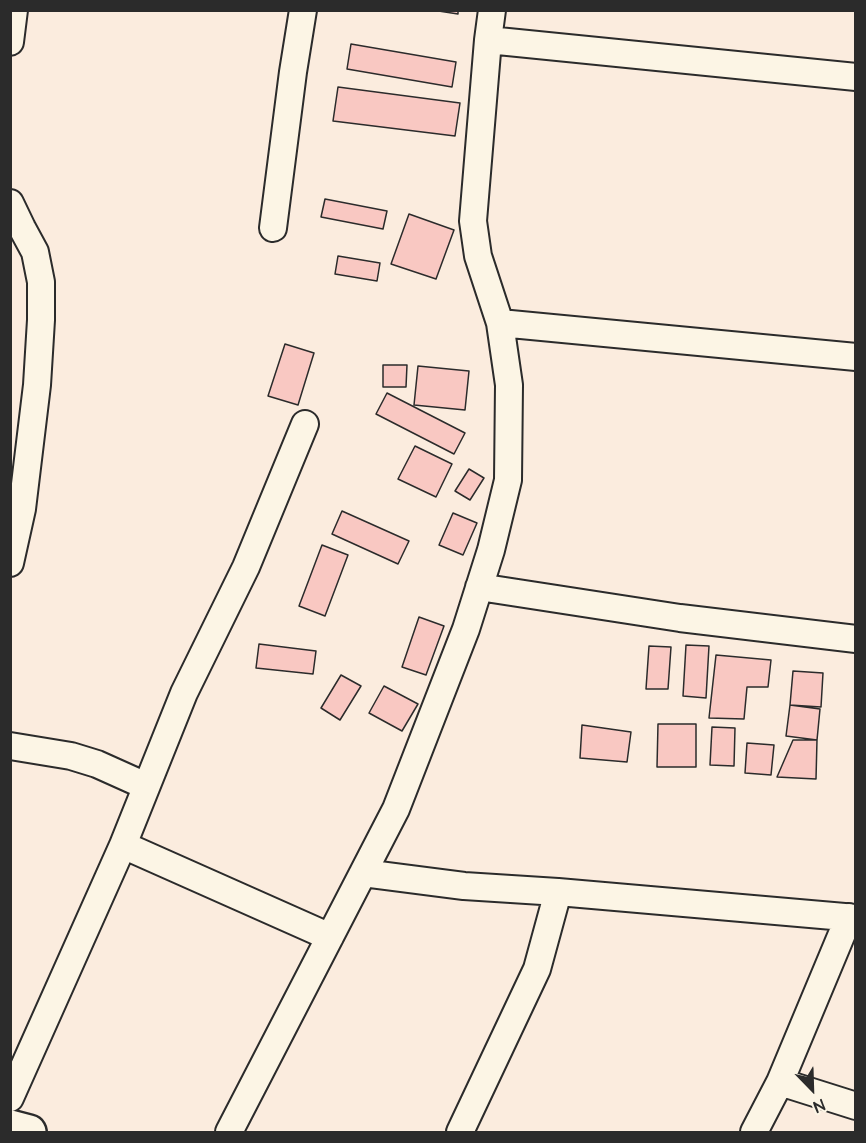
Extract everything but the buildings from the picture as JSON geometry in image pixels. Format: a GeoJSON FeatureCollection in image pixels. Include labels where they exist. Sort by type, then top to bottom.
{"type":"FeatureCollection","features":[{"type":"Feature","properties":{"kind":"main road"},"geometry":{"type":"LineString","coordinates":[[10,1127],[29,1132]]}},
{"type":"Feature","properties":{"kind":"street"},"geometry":{"type":"LineString","coordinates":[[10,42],[14,10]]}},
{"type":"Feature","properties":{"kind":"street"},"geometry":{"type":"LineString","coordinates":[[273,228],[303,10]]}},
{"type":"Feature","properties":{"kind":"street"},"geometry":{"type":"LineString","coordinates":[[229,1132],[396,809],[466,629],[491,550],[507,480],[508,385],[500,323],[478,256],[473,221],[492,10]]}},
{"type":"Feature","properties":{"kind":"street"},"geometry":{"type":"LineString","coordinates":[[488,40],[855,77]]}},
{"type":"Feature","properties":{"kind":"street"},"geometry":{"type":"LineString","coordinates":[[10,203],[16,228],[35,252],[41,282],[37,386],[22,508],[10,563]]}},
{"type":"Feature","properties":{"kind":"street"},"geometry":{"type":"LineString","coordinates":[[500,323],[855,357]]}},
{"type":"Feature","properties":{"kind":"street"},"geometry":{"type":"LineString","coordinates":[[10,1098],[123,845],[184,693],[246,567],[305,424]]}},
{"type":"Feature","properties":{"kind":"street"},"geometry":{"type":"LineString","coordinates":[[479,587],[680,618],[855,639]]}},
{"type":"Feature","properties":{"kind":"street"},"geometry":{"type":"LineString","coordinates":[[10,746],[71,756],[97,764],[146,786]]}},
{"type":"Feature","properties":{"kind":"street"},"geometry":{"type":"LineString","coordinates":[[123,845],[330,937]]}},
{"type":"Feature","properties":{"kind":"street"},"geometry":{"type":"LineString","coordinates":[[363,873],[464,886],[852,917],[780,1082],[754,1132]]}},
{"type":"Feature","properties":{"kind":"street"},"geometry":{"type":"LineString","coordinates":[[460,1132],[537,969],[558,892]]}},
{"type":"Feature","properties":{"kind":"street"},"geometry":{"type":"LineString","coordinates":[[780,1082],[855,1106]]}}]}
